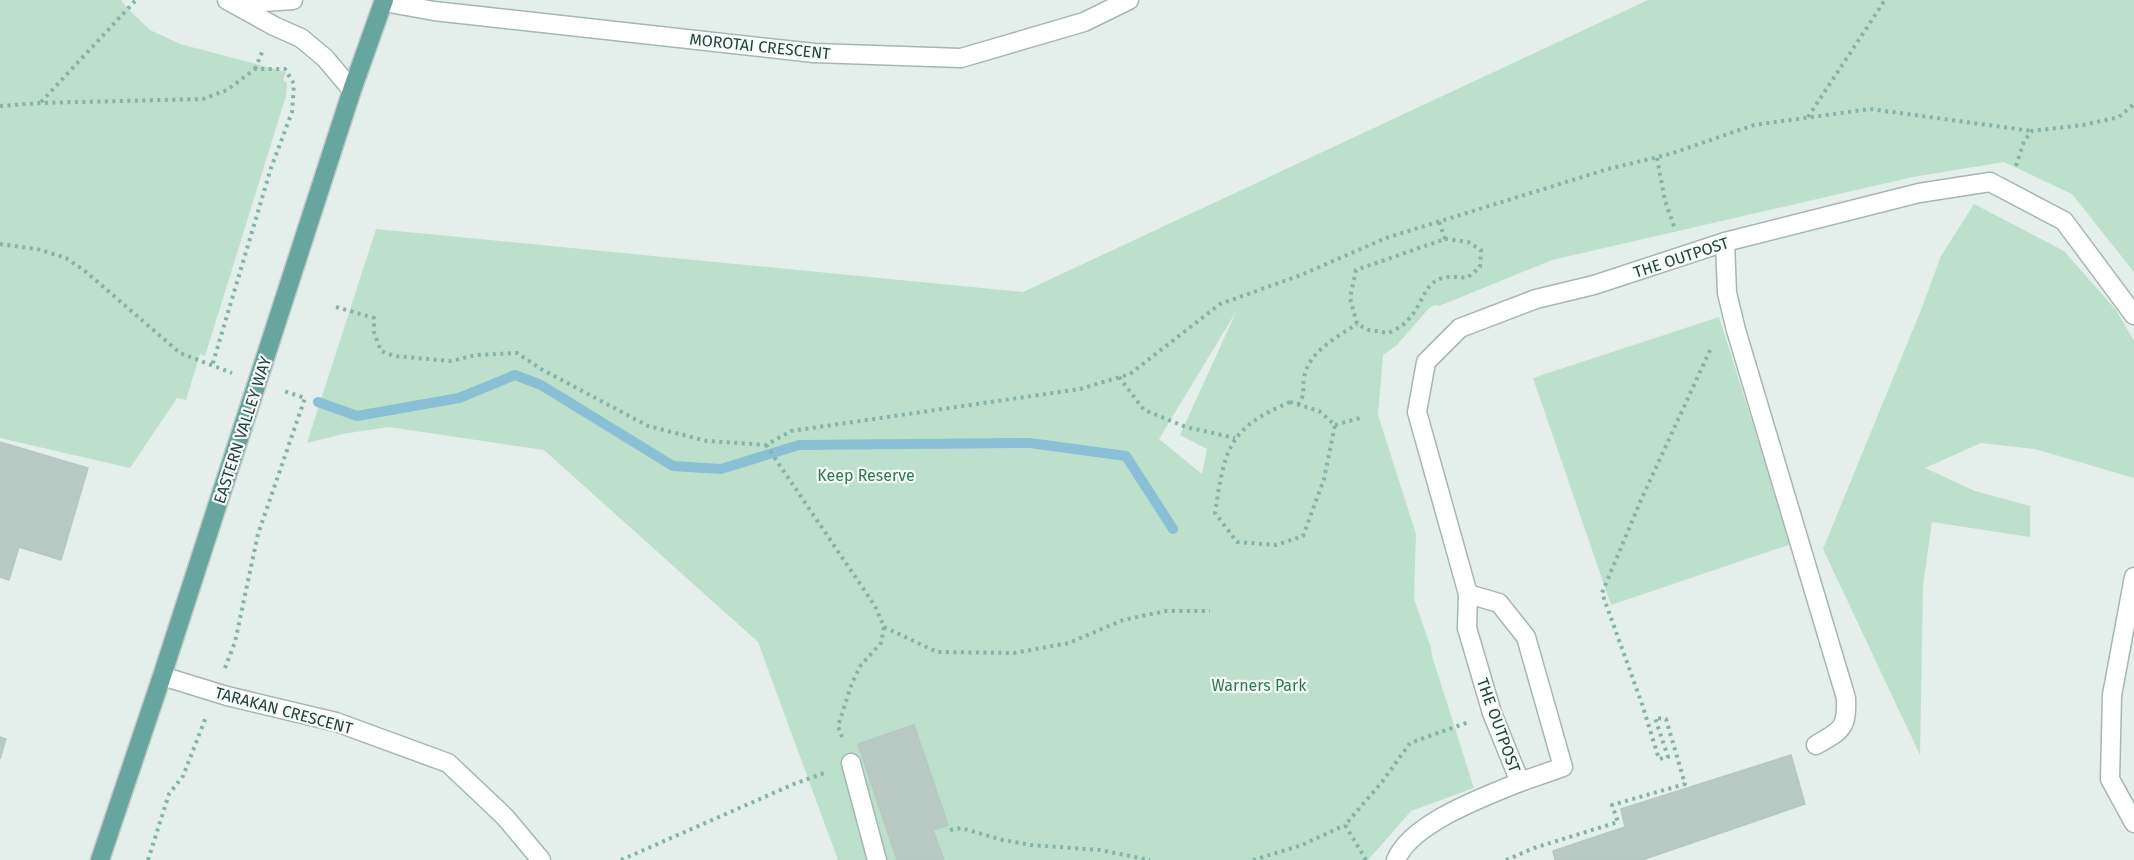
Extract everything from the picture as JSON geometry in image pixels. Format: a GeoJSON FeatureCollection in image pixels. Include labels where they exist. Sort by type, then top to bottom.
{"type":"FeatureCollection","features":[{"type":"Feature","properties":{"kind":"main road","name":"EASTERN VALLEY WAY"},"geometry":{"type":"LineString","coordinates":[[100,860],[352,90],[384,1]]}},
{"type":"Feature","properties":{"kind":"street"},"geometry":{"type":"LineString","coordinates":[[233,2],[293,0]]}},
{"type":"Feature","properties":{"kind":"street","name":"MOROTAI CRESCENT"},"geometry":{"type":"LineString","coordinates":[[384,1],[434,11],[814,53],[961,58],[1084,22],[1129,0]]}},
{"type":"Feature","properties":{"kind":"street"},"geometry":{"type":"LineString","coordinates":[[233,2],[274,26],[302,38],[325,57],[352,90]]}},
{"type":"Feature","properties":{"kind":"street"},"geometry":{"type":"LineString","coordinates":[[1990,182],[2064,221],[2134,315]]}},
{"type":"Feature","properties":{"kind":"street","name":"THE OUTPOST"},"geometry":{"type":"LineString","coordinates":[[1468,594],[1499,603],[1526,637],[1563,767],[1520,782],[1492,714],[1467,628],[1468,594],[1417,412],[1426,362],[1460,328],[1536,299],[1594,285],[1725,242],[1918,193],[1990,182]]}},
{"type":"Feature","properties":{"kind":"street"},"geometry":{"type":"LineString","coordinates":[[1725,242],[1727,293],[1730,306],[1846,698],[1847,718],[1839,732],[1816,745]]}},
{"type":"Feature","properties":{"kind":"street"},"geometry":{"type":"LineString","coordinates":[[2134,577],[2112,695],[2110,779],[2134,823]]}},
{"type":"Feature","properties":{"kind":"street","name":"TARAKAN CRESCENT"},"geometry":{"type":"LineString","coordinates":[[162,676],[216,693],[336,722],[448,763],[505,818],[541,860]]}},
{"type":"Feature","properties":{"kind":"street"},"geometry":{"type":"LineString","coordinates":[[851,763],[877,860]]}},
{"type":"Feature","properties":{"kind":"street"},"geometry":{"type":"LineString","coordinates":[[1396,860],[1400,850],[1427,825],[1520,782]]}},
{"type":"Feature","properties":{"kind":"path"},"geometry":{"type":"LineString","coordinates":[[40,103],[136,0]]}},
{"type":"Feature","properties":{"kind":"path"},"geometry":{"type":"LineString","coordinates":[[1808,118],[1885,0]]}},
{"type":"Feature","properties":{"kind":"path"},"geometry":{"type":"LineString","coordinates":[[0,106],[202,99],[227,90],[255,69],[285,69],[294,84],[292,112],[271,168],[212,366],[180,353],[85,270],[66,258],[37,249],[0,243]]}},
{"type":"Feature","properties":{"kind":"path"},"geometry":{"type":"LineString","coordinates":[[336,307],[374,318],[374,332],[381,351],[394,356],[451,361],[476,355],[517,353],[540,369],[648,426],[707,441],[766,445],[791,431],[1080,389],[1130,374],[1220,304],[1301,275],[1386,238],[1608,170],[1657,158],[1754,125],[1870,109],[2032,131],[2083,125],[2119,117],[2134,104]]}},
{"type":"Feature","properties":{"kind":"path"},"geometry":{"type":"LineString","coordinates":[[1990,182],[2014,172],[2024,141],[2032,131]]}},
{"type":"Feature","properties":{"kind":"path"},"geometry":{"type":"LineString","coordinates":[[1657,158],[1665,201],[1683,256]]}},
{"type":"Feature","properties":{"kind":"path"},"geometry":{"type":"LineString","coordinates":[[1439,222],[1444,238]]}},
{"type":"Feature","properties":{"kind":"path"},"geometry":{"type":"LineString","coordinates":[[1444,238],[1468,242],[1481,250],[1480,267],[1467,278],[1450,276],[1432,282],[1405,323],[1389,333],[1369,330],[1357,324],[1350,298],[1356,270],[1444,238]]}},
{"type":"Feature","properties":{"kind":"path"},"geometry":{"type":"LineString","coordinates":[[1506,860],[1534,848],[1618,822],[1612,805],[1684,784],[1666,720],[1655,718],[1668,757],[1659,759],[1602,593],[1641,500],[1730,306]]}},
{"type":"Feature","properties":{"kind":"path"},"geometry":{"type":"LineString","coordinates":[[1298,405],[1304,397],[1304,376],[1312,358],[1357,324]]}},
{"type":"Feature","properties":{"kind":"path"},"geometry":{"type":"LineString","coordinates":[[1119,377],[1144,410],[1186,427],[1235,438]]}},
{"type":"Feature","properties":{"kind":"path"},"geometry":{"type":"LineString","coordinates":[[148,860],[169,794],[183,776],[235,642],[258,534],[305,398]]}},
{"type":"Feature","properties":{"kind":"path"},"geometry":{"type":"LineString","coordinates":[[1290,402],[1319,411],[1335,425],[1324,479],[1303,536],[1276,545],[1237,542],[1215,513],[1223,465],[1235,438],[1264,414],[1290,402]]}},
{"type":"Feature","properties":{"kind":"path"},"geometry":{"type":"LineString","coordinates":[[1335,425],[1360,418]]}},
{"type":"Feature","properties":{"kind":"path"},"geometry":{"type":"LineString","coordinates":[[621,860],[794,784],[851,763],[838,726],[852,682],[861,665],[881,643],[884,627],[874,606],[766,445]]}},
{"type":"Feature","properties":{"kind":"path"},"geometry":{"type":"LineString","coordinates":[[884,627],[937,652],[1014,653],[1070,643],[1123,620],[1166,611],[1210,611]]}},
{"type":"Feature","properties":{"kind":"path"},"geometry":{"type":"LineString","coordinates":[[1253,860],[1302,845],[1345,825],[1382,782],[1410,743],[1492,714]]}},
{"type":"Feature","properties":{"kind":"path"},"geometry":{"type":"LineString","coordinates":[[1345,825],[1366,860]]}},
{"type":"Feature","properties":{"kind":"path"},"geometry":{"type":"LineString","coordinates":[[950,830],[962,828],[1013,842],[1100,850],[1150,860]]}},
{"type":"Feature","properties":{"kind":"green space"},"geometry":{"type":"Polygon","coordinates":[[[0,0],[121,0],[150,30],[180,44],[286,72],[283,80],[287,83],[286,96],[205,356],[200,354],[186,400],[177,398],[130,468],[0,438],[0,0]]]}},
{"type":"Feature","properties":{"kind":"green space","name":"Keep Reserve"},"geometry":{"type":"Polygon","coordinates":[[[1648,0],[2134,0],[2134,272],[2072,194],[2004,162],[1913,177],[1552,260],[1429,308],[1397,345],[1383,355],[1378,415],[1416,534],[1414,599],[1474,788],[1411,811],[1368,860],[838,860],[758,642],[544,450],[389,427],[342,434],[307,443],[376,229],[1023,292],[1648,0]],[[1237,310],[1159,439],[1202,474],[1207,449],[1180,435],[1237,310]]]}},
{"type":"Feature","properties":{"kind":"green space"},"geometry":{"type":"Polygon","coordinates":[[[1974,204],[2064,251],[2116,310],[2134,341],[2134,478],[2035,449],[1981,443],[1925,468],[1975,491],[2030,506],[2030,537],[1932,522],[1923,585],[1920,755],[1823,549],[1941,256],[1974,204]]]}},
{"type":"Feature","properties":{"kind":"green space"},"geometry":{"type":"Polygon","coordinates":[[[1719,317],[1791,544],[1611,605],[1533,378],[1719,317]]]}},
{"type":"Feature","properties":{"kind":"building"},"geometry":{"type":"Polygon","coordinates":[[[0,442],[88,468],[61,560],[19,547],[9,580],[0,577],[0,442]]]}},
{"type":"Feature","properties":{"kind":"building"},"geometry":{"type":"Polygon","coordinates":[[[914,725],[948,825],[933,830],[944,860],[897,860],[858,744],[914,725]]]}},
{"type":"Feature","properties":{"kind":"building"},"geometry":{"type":"Polygon","coordinates":[[[0,737],[6,739],[0,759],[0,737]]]}},
{"type":"Feature","properties":{"kind":"building"},"geometry":{"type":"Polygon","coordinates":[[[1791,755],[1805,804],[1642,860],[1555,860],[1553,851],[1625,827],[1621,809],[1791,755]]]}},
{"type":"Feature","properties":{"kind":"waterway"},"geometry":{"type":"LineString","coordinates":[[318,402],[357,416],[459,398],[515,375],[541,385],[673,466],[721,469],[799,445],[1030,443],[1126,456],[1173,529]]}},
{"type":"Feature","properties":{"kind":"park label","name":"Warners Park"},"geometry":{"type":"Point","coordinates":[1259,685]}}]}
